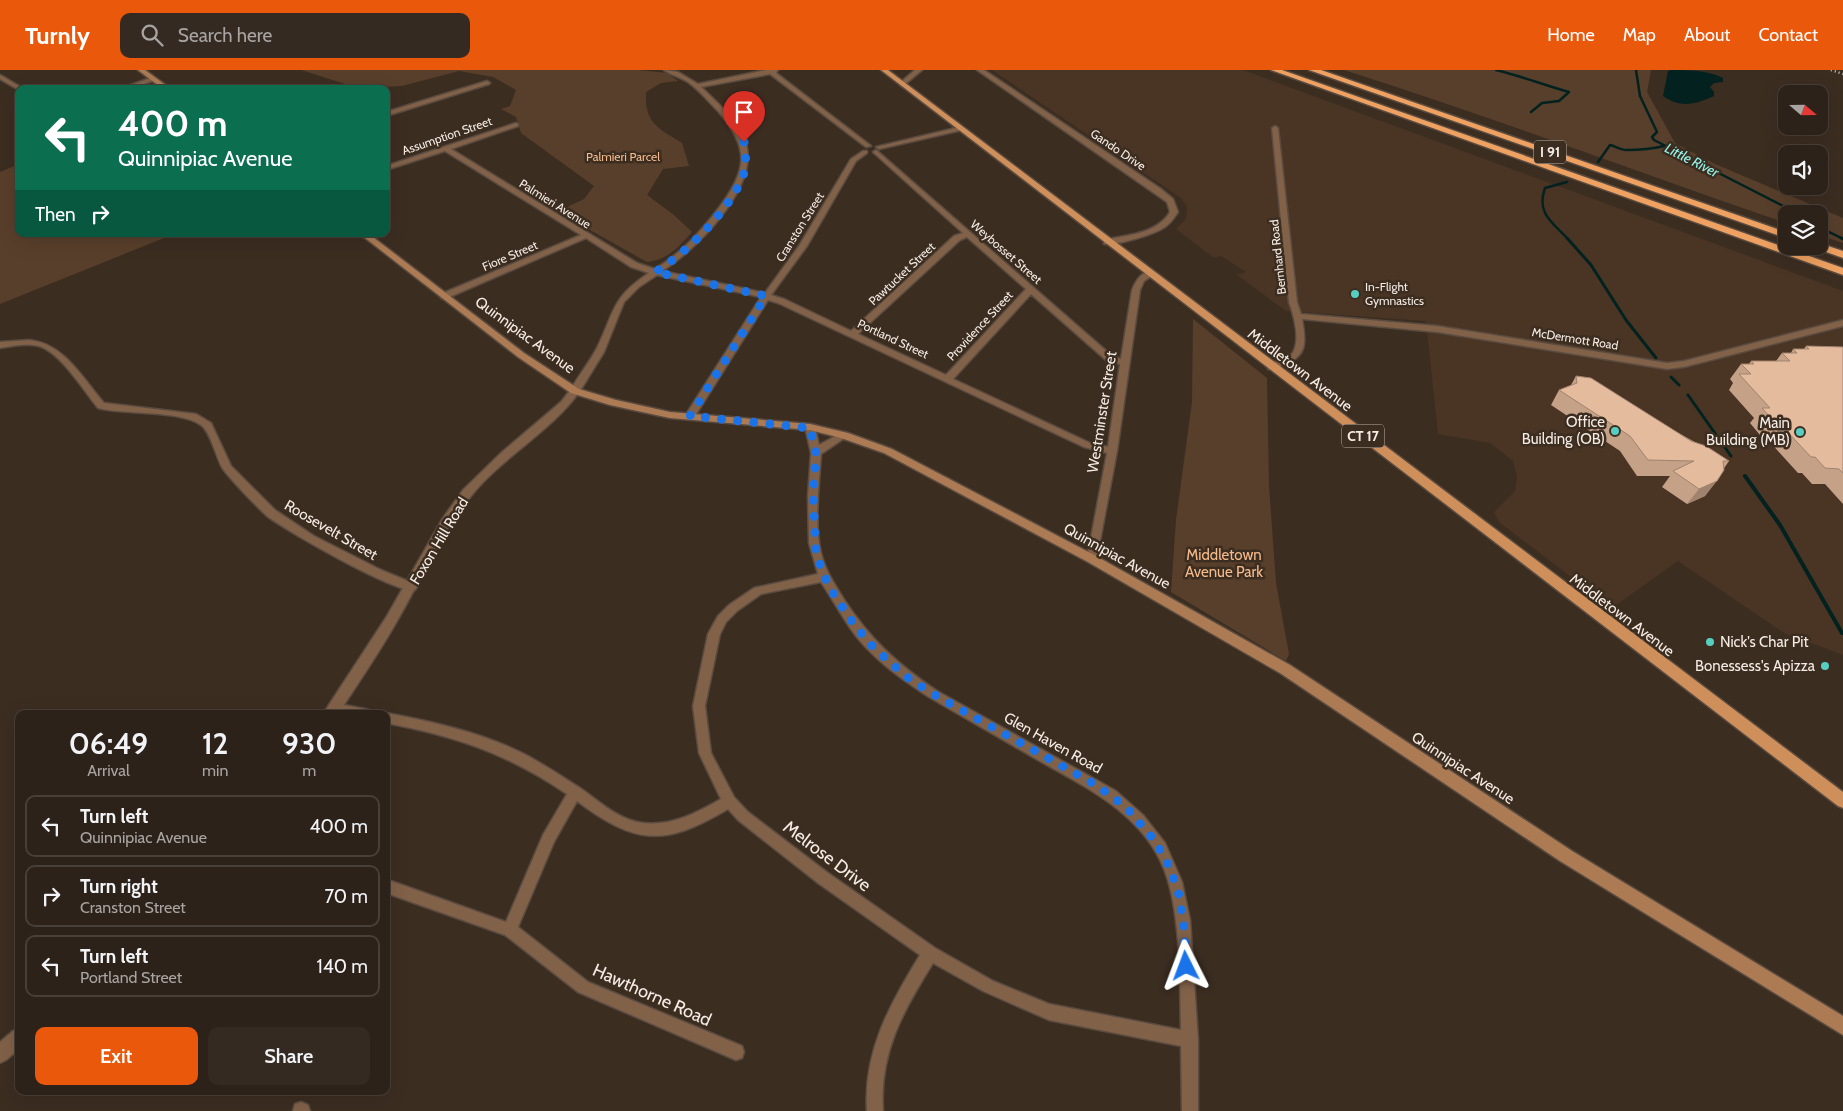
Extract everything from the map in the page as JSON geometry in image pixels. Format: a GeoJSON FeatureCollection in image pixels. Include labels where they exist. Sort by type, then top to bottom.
{"type":"FeatureCollection","features":[{"type":"Feature","properties":{"kind":"highway","name":"I 91"},"geometry":{"type":"LineString","coordinates":[[1275,70],[1843,272]]}},
{"type":"Feature","properties":{"kind":"highway","name":"I 91"},"geometry":{"type":"LineString","coordinates":[[1313,70],[1778,232]]}},
{"type":"Feature","properties":{"kind":"highway"},"geometry":{"type":"LineString","coordinates":[[1828,249],[1843,255]]}},
{"type":"Feature","properties":{"kind":"main road"},"geometry":{"type":"LineString","coordinates":[[141,70],[162,85]]}},
{"type":"Feature","properties":{"kind":"main road","name":"Middletown Avenue"},"geometry":{"type":"LineString","coordinates":[[884,70],[1107,242],[1843,801]]}},
{"type":"Feature","properties":{"kind":"main road","name":"Quinnipiac Avenue"},"geometry":{"type":"LineString","coordinates":[[368,237],[521,355],[574,391],[640,409],[810,428],[844,435],[888,451],[1092,559],[1285,669],[1566,856],[1843,1026]]}},
{"type":"Feature","properties":{"kind":"street"},"geometry":{"type":"LineString","coordinates":[[574,391],[601,348],[618,307],[624,298],[655,272],[679,256],[704,232],[735,191],[745,166],[744,142],[738,131],[698,86],[681,72],[667,70]]}},
{"type":"Feature","properties":{"kind":"street"},"geometry":{"type":"LineString","coordinates":[[698,86],[780,70]]}},
{"type":"Feature","properties":{"kind":"street"},"geometry":{"type":"LineString","coordinates":[[902,84],[919,70]]}},
{"type":"Feature","properties":{"kind":"street","name":"Gando Drive"},"geometry":{"type":"LineString","coordinates":[[980,70],[1170,201],[1174,212],[1167,223],[1150,231],[1107,242]]}},
{"type":"Feature","properties":{"kind":"street"},"geometry":{"type":"LineString","coordinates":[[770,71],[866,149],[877,150],[960,128]]}},
{"type":"Feature","properties":{"kind":"street"},"geometry":{"type":"LineString","coordinates":[[0,77],[15,86]]}},
{"type":"Feature","properties":{"kind":"street"},"geometry":{"type":"LineString","coordinates":[[135,85],[153,79]]}},
{"type":"Feature","properties":{"kind":"street"},"geometry":{"type":"LineString","coordinates":[[390,113],[487,83]]}},
{"type":"Feature","properties":{"kind":"street","name":"Assumption Street"},"geometry":{"type":"LineString","coordinates":[[390,167],[516,125]]}},
{"type":"Feature","properties":{"kind":"street","name":"Bernhard Road"},"geometry":{"type":"LineString","coordinates":[[1271,367],[1298,353],[1299,316],[1294,302],[1275,128]]}},
{"type":"Feature","properties":{"kind":"street","name":"Palmieri Avenue"},"geometry":{"type":"LineString","coordinates":[[446,148],[585,236],[634,265],[655,272]]}},
{"type":"Feature","properties":{"kind":"street","name":"Cranston Street"},"geometry":{"type":"LineString","coordinates":[[690,416],[766,296],[803,246],[853,160],[866,149]]}},
{"type":"Feature","properties":{"kind":"street","name":"Weybosset Street"},"geometry":{"type":"LineString","coordinates":[[877,150],[968,234],[1108,358],[1125,363]]}},
{"type":"Feature","properties":{"kind":"street","name":"Pawtucket Street"},"geometry":{"type":"LineString","coordinates":[[853,334],[958,238],[968,234]]}},
{"type":"Feature","properties":{"kind":"street","name":"Fiore Street"},"geometry":{"type":"LineString","coordinates":[[444,296],[585,236]]}},
{"type":"Feature","properties":{"kind":"street","name":"Portland Street"},"geometry":{"type":"LineString","coordinates":[[655,272],[766,296],[853,334],[1087,445],[1112,450]]}},
{"type":"Feature","properties":{"kind":"street","name":"Westminster Street"},"geometry":{"type":"LineString","coordinates":[[1092,559],[1112,450],[1136,290],[1140,280],[1150,274]]}},
{"type":"Feature","properties":{"kind":"street","name":"Providence Street"},"geometry":{"type":"LineString","coordinates":[[948,379],[1031,289]]}},
{"type":"Feature","properties":{"kind":"street","name":"McDermott Road"},"geometry":{"type":"LineString","coordinates":[[1299,316],[1436,329],[1667,366],[1684,364],[1843,323]]}},
{"type":"Feature","properties":{"kind":"street","name":"Roosevelt Street"},"geometry":{"type":"LineString","coordinates":[[0,345],[31,342],[47,346],[101,406],[193,416],[208,425],[227,467],[271,513],[310,539],[377,573],[411,587]]}},
{"type":"Feature","properties":{"kind":"street","name":"Foxon Hill Road"},"geometry":{"type":"LineString","coordinates":[[333,710],[392,619],[449,518],[467,493],[505,455],[565,404],[574,391]]}},
{"type":"Feature","properties":{"kind":"street","name":"Glen Haven Road"},"geometry":{"type":"LineString","coordinates":[[810,428],[816,453],[813,496],[816,554],[824,577],[855,626],[875,649],[907,677],[933,694],[1096,785],[1126,807],[1143,825],[1170,868],[1179,895],[1184,928],[1190,1040],[1190,1111]]}},
{"type":"Feature","properties":{"kind":"street"},"geometry":{"type":"LineString","coordinates":[[816,453],[828,443],[844,435]]}},
{"type":"Feature","properties":{"kind":"street","name":"Melrose Drive"},"geometry":{"type":"LineString","coordinates":[[824,577],[758,591],[733,608],[722,619],[714,634],[699,706],[705,752],[730,801],[743,816],[823,878],[930,953],[988,986],[1049,1012],[1190,1040]]}},
{"type":"Feature","properties":{"kind":"street"},"geometry":{"type":"LineString","coordinates":[[390,719],[419,724],[474,739],[518,758],[575,792],[611,819],[632,828],[655,830],[672,828],[708,814],[730,801]]}},
{"type":"Feature","properties":{"kind":"street"},"geometry":{"type":"LineString","coordinates":[[510,930],[548,839],[575,792]]}},
{"type":"Feature","properties":{"kind":"street","name":"Hawthorne Road"},"geometry":{"type":"LineString","coordinates":[[391,888],[510,930],[583,987],[736,1052]]}},
{"type":"Feature","properties":{"kind":"street"},"geometry":{"type":"LineString","coordinates":[[875,1111],[872,1093],[886,1032],[906,992],[930,953]]}},
{"type":"Feature","properties":{"kind":"street"},"geometry":{"type":"LineString","coordinates":[[0,1054],[15,1041]]}},
{"type":"Feature","properties":{"kind":"shaded area"},"geometry":{"type":"Polygon","coordinates":[[[992,70],[1243,70],[1843,291],[1843,655],[1784,633],[1678,561],[1612,608],[1499,522],[1494,512],[1515,491],[1517,477],[1513,461],[1490,443],[1438,434],[1426,321],[1286,311],[1237,275],[1246,272],[1221,256],[1214,258],[1176,229],[1186,219],[1187,207],[1181,198],[992,70]]]}},
{"type":"Feature","properties":{"kind":"green space","name":"Palmieri Parcel"},"geometry":{"type":"Polygon","coordinates":[[[301,70],[639,70],[667,73],[678,81],[661,83],[646,92],[646,103],[650,118],[655,124],[682,143],[689,166],[663,169],[647,195],[674,215],[692,232],[667,256],[647,262],[574,221],[575,218],[559,211],[584,199],[594,186],[521,133],[516,117],[501,109],[510,106],[516,90],[493,77],[459,71],[402,86],[348,85],[301,70]]]}},
{"type":"Feature","properties":{"kind":"green space"},"geometry":{"type":"Polygon","coordinates":[[[1344,70],[1651,70],[1647,92],[1675,143],[1715,164],[1778,191],[1778,195],[1788,195],[1812,205],[1778,205],[1778,220],[1344,70]]]}},
{"type":"Feature","properties":{"kind":"green space"},"geometry":{"type":"Polygon","coordinates":[[[15,166],[15,237],[167,237],[0,304],[0,172],[15,166]]]}},
{"type":"Feature","properties":{"kind":"green space"},"geometry":{"type":"Polygon","coordinates":[[[1828,212],[1843,218],[1843,243],[1828,238],[1828,212]]]}},
{"type":"Feature","properties":{"kind":"green space","name":"Middletown Avenue Park"},"geometry":{"type":"Polygon","coordinates":[[[1193,319],[1267,378],[1269,486],[1276,583],[1289,654],[1286,661],[1171,592],[1176,520],[1192,402],[1193,319]]]}},
{"type":"Feature","properties":{"kind":"water"},"geometry":{"type":"Polygon","coordinates":[[[1668,71],[1711,73],[1723,78],[1723,82],[1714,83],[1710,87],[1714,92],[1714,96],[1694,103],[1682,104],[1663,96],[1668,71]]]}},
{"type":"Feature","properties":{"kind":"building","name":"Main Building (MB)"},"geometry":{"type":"Polygon","coordinates":[[[1806,346],[1843,347],[1843,473],[1839,469],[1825,468],[1815,457],[1811,457],[1781,425],[1777,425],[1762,408],[1770,408],[1739,374],[1751,374],[1741,364],[1754,364],[1751,361],[1790,361],[1782,353],[1797,353],[1793,349],[1809,349],[1806,346]]]}},
{"type":"Feature","properties":{"kind":"building"},"geometry":{"type":"Polygon","coordinates":[[[1576,376],[1591,378],[1691,441],[1706,446],[1729,461],[1723,461],[1724,470],[1717,481],[1699,489],[1673,471],[1694,461],[1648,460],[1630,436],[1559,390],[1577,383],[1576,376]]]}},
{"type":"Feature","properties":{"kind":"waterway"},"geometry":{"type":"LineString","coordinates":[[1496,70],[1569,92],[1559,101],[1542,103],[1531,112]]}},
{"type":"Feature","properties":{"kind":"waterway","name":"Little River"},"geometry":{"type":"LineString","coordinates":[[1636,70],[1640,96],[1657,132],[1652,137],[1654,140],[1781,205]]}},
{"type":"Feature","properties":{"kind":"waterway"},"geometry":{"type":"LineString","coordinates":[[1598,162],[1610,145],[1626,150],[1664,146]]}},
{"type":"Feature","properties":{"kind":"waterway"},"geometry":{"type":"LineString","coordinates":[[1567,182],[1545,188],[1543,197],[1544,211],[1551,222],[1567,238]]}},
{"type":"Feature","properties":{"kind":"waterway","name":"Little River"},"geometry":{"type":"LineString","coordinates":[[1828,232],[1843,239]]}},
{"type":"Feature","properties":{"kind":"waterway"},"geometry":{"type":"LineString","coordinates":[[1567,238],[1591,265],[1626,320],[1656,358]]}},
{"type":"Feature","properties":{"kind":"waterway"},"geometry":{"type":"LineString","coordinates":[[1671,377],[1679,385]]}},
{"type":"Feature","properties":{"kind":"waterway"},"geometry":{"type":"LineString","coordinates":[[1688,395],[1731,456]]}},
{"type":"Feature","properties":{"kind":"waterway"},"geometry":{"type":"LineString","coordinates":[[1745,476],[1780,525],[1842,633]]}},
{"type":"Feature","properties":{"kind":"railway"},"geometry":{"type":"LineString","coordinates":[[1831,70],[1843,74]]}},
{"type":"Feature","properties":{"kind":"place","name":"In-Flight Gymnastics"},"geometry":{"type":"Point","coordinates":[1355,294]}},
{"type":"Feature","properties":{"kind":"place","name":"Office Building (OB)"},"geometry":{"type":"Point","coordinates":[1615,431]}},
{"type":"Feature","properties":{"kind":"place","name":"Main Building (MB)"},"geometry":{"type":"Point","coordinates":[1800,432]}},
{"type":"Feature","properties":{"kind":"place","name":"Nick's Char Pit"},"geometry":{"type":"Point","coordinates":[1710,642]}},
{"type":"Feature","properties":{"kind":"place","name":"Bonessess's Apizza"},"geometry":{"type":"Point","coordinates":[1825,666]}},
{"type":"Feature","properties":{"kind":"route"},"geometry":{"type":"LineString","coordinates":[[744,142],[744,174],[735,191],[707,229],[690,247],[655,272],[766,296],[690,416],[810,428],[816,453],[813,530],[816,554],[829,587],[855,626],[875,649],[907,677],[933,694],[1096,785],[1126,807],[1155,841],[1170,868],[1179,895],[1184,928],[1186,966]]}}]}
